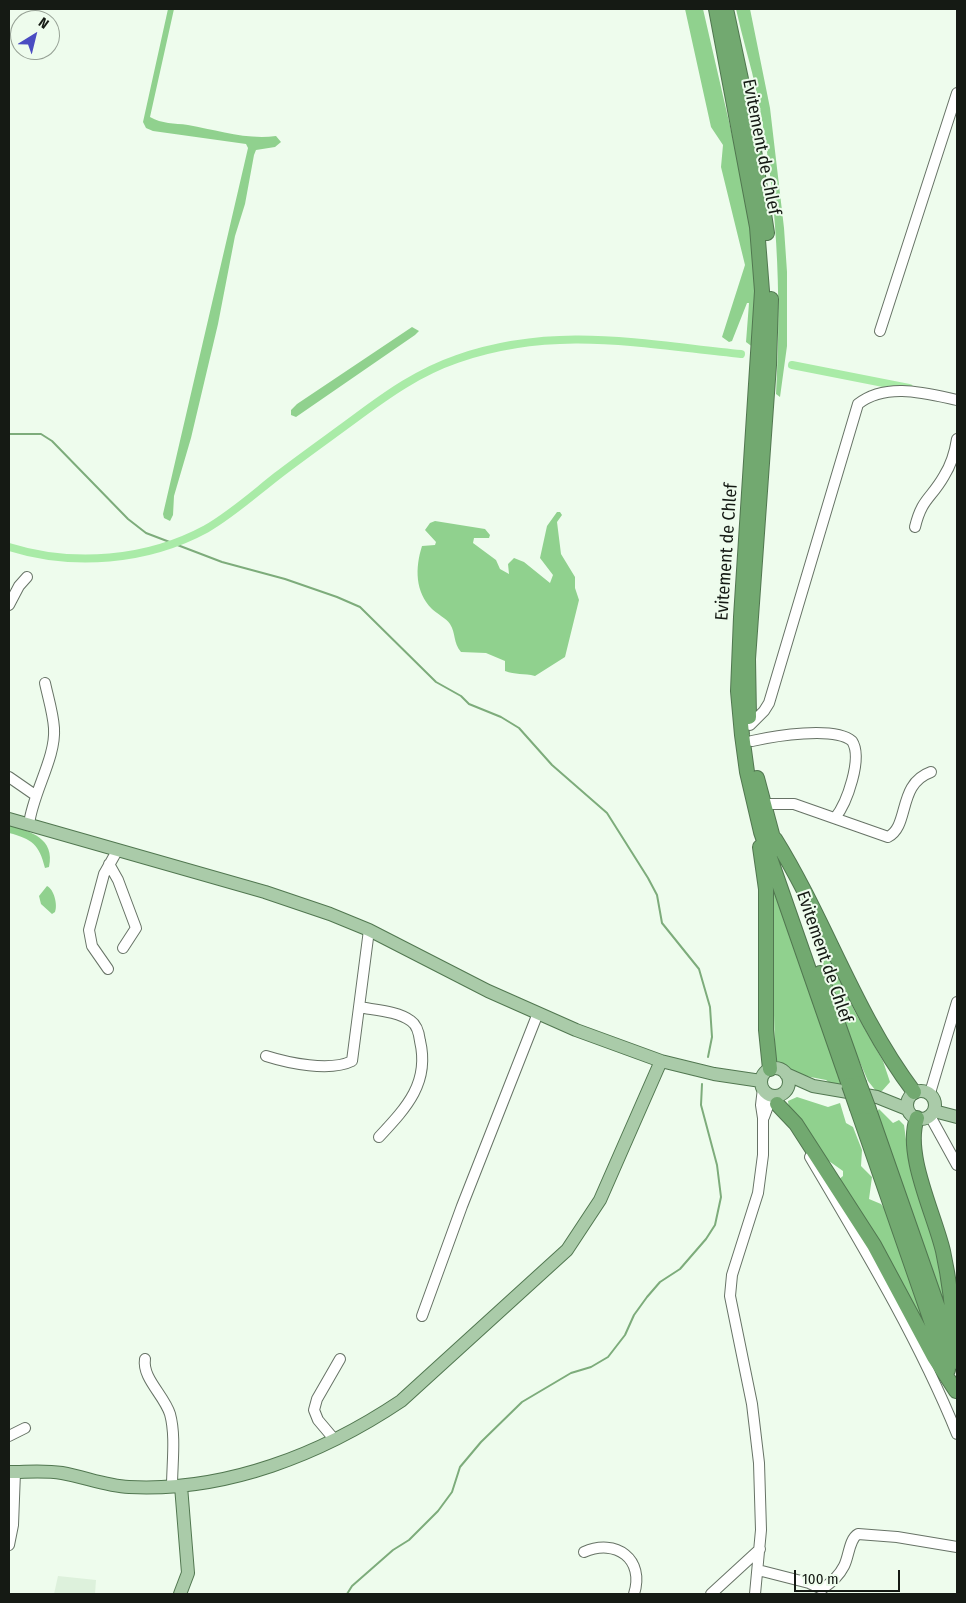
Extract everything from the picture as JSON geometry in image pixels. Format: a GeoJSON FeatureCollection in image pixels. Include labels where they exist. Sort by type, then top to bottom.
{"type":"FeatureCollection","features":[{"type":"Feature","properties":{"kind":"highway","name":"Evitement de Chlef"},"geometry":{"type":"LineString","coordinates":[[716,9],[757,227],[761,267],[759,355],[743,577],[738,691],[747,772],[854,1084]]}},
{"type":"Feature","properties":{"kind":"highway","name":"Evitement de Chlef"},"geometry":{"type":"LineString","coordinates":[[726,9],[760,181],[771,300],[769,365],[748,659],[750,725],[759,806],[772,834],[854,1084]]}},
{"type":"Feature","properties":{"kind":"highway"},"geometry":{"type":"LineString","coordinates":[[759,806],[766,888],[766,1030],[770,1069]]}},
{"type":"Feature","properties":{"kind":"highway"},"geometry":{"type":"LineString","coordinates":[[772,834],[797,875],[865,1016],[886,1053],[913,1093]]}},
{"type":"Feature","properties":{"kind":"highway"},"geometry":{"type":"LineString","coordinates":[[854,1084],[867,1104],[956,1358]]}},
{"type":"Feature","properties":{"kind":"highway"},"geometry":{"type":"LineString","coordinates":[[772,1093],[801,1131],[874,1244],[934,1357],[957,1393]]}},
{"type":"Feature","properties":{"kind":"highway"},"geometry":{"type":"LineString","coordinates":[[867,1104],[957,1393]]}},
{"type":"Feature","properties":{"kind":"highway"},"geometry":{"type":"LineString","coordinates":[[922,1114],[912,1133],[914,1152],[942,1250],[953,1318],[956,1358]]}},
{"type":"Feature","properties":{"kind":"main road"},"geometry":{"type":"LineString","coordinates":[[9,819],[265,892],[369,930],[488,991],[576,1030],[660,1061],[714,1074],[772,1093],[813,1086]]}},
{"type":"Feature","properties":{"kind":"main road"},"geometry":{"type":"LineString","coordinates":[[12,1472],[58,1472],[129,1488],[177,1487],[266,1468],[334,1439],[379,1415],[401,1401],[567,1250],[600,1200],[660,1061]]}},
{"type":"Feature","properties":{"kind":"main road"},"geometry":{"type":"LineString","coordinates":[[772,1093],[763,1074],[770,1069],[777,1068],[813,1086],[867,1104],[922,1114],[957,1117]]}},
{"type":"Feature","properties":{"kind":"main road"},"geometry":{"type":"LineString","coordinates":[[772,1093],[788,1086],[786,1074]]}},
{"type":"Feature","properties":{"kind":"main road"},"geometry":{"type":"LineString","coordinates":[[867,1104],[922,1090],[930,1093],[935,1103],[922,1114]]}},
{"type":"Feature","properties":{"kind":"main road"},"geometry":{"type":"LineString","coordinates":[[913,1093],[907,1101],[922,1114]]}},
{"type":"Feature","properties":{"kind":"main road"},"geometry":{"type":"LineString","coordinates":[[177,1487],[188,1573],[180,1594]]}},
{"type":"Feature","properties":{"kind":"street"},"geometry":{"type":"LineString","coordinates":[[880,331],[957,93]]}},
{"type":"Feature","properties":{"kind":"street"},"geometry":{"type":"LineString","coordinates":[[750,725],[769,703],[858,404],[867,397],[893,391],[908,391],[956,401]]}},
{"type":"Feature","properties":{"kind":"street"},"geometry":{"type":"LineString","coordinates":[[915,527],[922,503],[935,489],[950,466],[957,439]]}},
{"type":"Feature","properties":{"kind":"street"},"geometry":{"type":"LineString","coordinates":[[9,605],[19,586],[27,577]]}},
{"type":"Feature","properties":{"kind":"street"},"geometry":{"type":"LineString","coordinates":[[29,824],[35,795],[48,764],[54,729],[46,683]]}},
{"type":"Feature","properties":{"kind":"street"},"geometry":{"type":"LineString","coordinates":[[752,741],[800,734],[844,736],[852,741],[856,756],[847,799],[835,818]]}},
{"type":"Feature","properties":{"kind":"street"},"geometry":{"type":"LineString","coordinates":[[759,806],[794,804],[884,836],[891,835],[897,829],[915,782],[931,772]]}},
{"type":"Feature","properties":{"kind":"street"},"geometry":{"type":"LineString","coordinates":[[9,777],[35,795]]}},
{"type":"Feature","properties":{"kind":"street"},"geometry":{"type":"LineString","coordinates":[[108,968],[92,946],[89,930],[101,884],[109,864],[117,851]]}},
{"type":"Feature","properties":{"kind":"street"},"geometry":{"type":"LineString","coordinates":[[109,864],[118,880],[136,928],[123,948]]}},
{"type":"Feature","properties":{"kind":"street"},"geometry":{"type":"LineString","coordinates":[[266,1056],[284,1062],[324,1065],[350,1063],[354,1056],[369,930]]}},
{"type":"Feature","properties":{"kind":"street"},"geometry":{"type":"LineString","coordinates":[[930,1093],[957,1002]]}},
{"type":"Feature","properties":{"kind":"street"},"geometry":{"type":"LineString","coordinates":[[359,1007],[386,1012],[411,1021],[418,1032],[422,1050],[423,1070],[417,1088],[398,1116],[379,1137]]}},
{"type":"Feature","properties":{"kind":"street"},"geometry":{"type":"LineString","coordinates":[[422,1316],[462,1206],[538,1013]]}},
{"type":"Feature","properties":{"kind":"street"},"geometry":{"type":"LineString","coordinates":[[755,1594],[762,1530],[759,1463],[752,1404],[730,1296],[732,1275],[758,1193],[763,1155],[764,1118],[772,1093]]}},
{"type":"Feature","properties":{"kind":"street"},"geometry":{"type":"LineString","coordinates":[[772,1093],[878,1270],[941,1395],[957,1434]]}},
{"type":"Feature","properties":{"kind":"street"},"geometry":{"type":"LineString","coordinates":[[922,1114],[957,1165]]}},
{"type":"Feature","properties":{"kind":"street"},"geometry":{"type":"LineString","coordinates":[[145,1359],[145,1372],[157,1388],[170,1413],[177,1487]]}},
{"type":"Feature","properties":{"kind":"street"},"geometry":{"type":"LineString","coordinates":[[334,1439],[318,1420],[314,1410],[317,1399],[340,1359]]}},
{"type":"Feature","properties":{"kind":"street"},"geometry":{"type":"LineString","coordinates":[[9,1436],[25,1428]]}},
{"type":"Feature","properties":{"kind":"street"},"geometry":{"type":"LineString","coordinates":[[9,1545],[13,1526],[12,1472]]}},
{"type":"Feature","properties":{"kind":"street"},"geometry":{"type":"LineString","coordinates":[[758,1570],[809,1583],[823,1592],[843,1568],[853,1539],[858,1534],[897,1537],[957,1548]]}},
{"type":"Feature","properties":{"kind":"street"},"geometry":{"type":"LineString","coordinates":[[584,1552],[597,1546],[609,1548],[630,1558],[636,1568],[637,1577],[634,1594]]}},
{"type":"Feature","properties":{"kind":"street"},"geometry":{"type":"LineString","coordinates":[[712,1594],[760,1549]]}},
{"type":"Feature","properties":{"kind":"shaded area"},"geometry":{"type":"Polygon","coordinates":[[[58,1576],[96,1580],[95,1594],[54,1594],[58,1576]]]}},
{"type":"Feature","properties":{"kind":"green space"},"geometry":{"type":"Polygon","coordinates":[[[168,9],[174,9],[150,117],[164,122],[243,136],[276,136],[281,142],[275,147],[256,150],[254,155],[245,204],[235,236],[218,324],[191,438],[174,496],[173,515],[170,521],[164,518],[163,514],[248,148],[246,144],[153,131],[146,128],[143,122],[168,9]]]}},
{"type":"Feature","properties":{"kind":"green space"},"geometry":{"type":"Polygon","coordinates":[[[685,9],[703,9],[750,213],[756,298],[754,348],[746,342],[749,303],[747,303],[732,341],[729,342],[722,337],[745,265],[721,167],[723,145],[711,127],[685,9]]]}},
{"type":"Feature","properties":{"kind":"green space"},"geometry":{"type":"Polygon","coordinates":[[[736,9],[750,9],[770,108],[784,228],[787,272],[787,346],[780,397],[776,394],[778,281],[769,168],[757,94],[736,9]]]}},
{"type":"Feature","properties":{"kind":"green space"},"geometry":{"type":"Polygon","coordinates":[[[412,327],[419,331],[415,335],[296,417],[291,415],[291,410],[297,404],[412,327]]]}},
{"type":"Feature","properties":{"kind":"green space"},"geometry":{"type":"Polygon","coordinates":[[[557,512],[560,512],[562,515],[557,522],[561,554],[575,577],[575,588],[579,600],[565,657],[535,676],[505,671],[505,661],[486,653],[461,652],[450,624],[432,609],[422,595],[418,579],[418,563],[422,546],[435,545],[436,542],[425,530],[430,523],[435,521],[485,529],[490,535],[489,538],[474,538],[473,543],[496,560],[500,569],[509,574],[508,564],[514,558],[524,562],[550,583],[553,575],[540,558],[547,526],[557,512]]]}},
{"type":"Feature","properties":{"kind":"green space"},"geometry":{"type":"Polygon","coordinates":[[[9,825],[33,834],[45,843],[50,857],[49,867],[45,868],[40,853],[29,840],[9,833],[9,825]]]}},
{"type":"Feature","properties":{"kind":"green space"},"geometry":{"type":"Polygon","coordinates":[[[771,883],[842,1086],[840,1091],[826,1080],[790,1073],[775,1059],[771,883]]]}},
{"type":"Feature","properties":{"kind":"green space"},"geometry":{"type":"Polygon","coordinates":[[[47,886],[52,890],[56,901],[56,909],[52,914],[41,904],[39,896],[47,886]]]}},
{"type":"Feature","properties":{"kind":"green space"},"geometry":{"type":"Polygon","coordinates":[[[798,892],[855,1012],[883,1061],[890,1082],[882,1091],[876,1091],[868,1081],[849,1037],[798,892]]]}},
{"type":"Feature","properties":{"kind":"green space"},"geometry":{"type":"Polygon","coordinates":[[[797,1097],[828,1107],[840,1103],[846,1123],[853,1127],[862,1150],[861,1166],[872,1177],[869,1199],[881,1204],[884,1208],[938,1361],[838,1180],[843,1176],[843,1171],[819,1154],[789,1109],[788,1101],[797,1097]]]}},
{"type":"Feature","properties":{"kind":"green space"},"geometry":{"type":"Polygon","coordinates":[[[879,1109],[893,1123],[899,1120],[904,1125],[909,1162],[936,1245],[948,1318],[876,1113],[879,1109]]]}},
{"type":"Feature","properties":{"kind":"waterway"},"geometry":{"type":"LineString","coordinates":[[9,547],[58,557],[109,558],[135,554],[183,540],[225,517],[297,461],[404,384],[443,364],[493,349],[529,342],[598,340],[741,354]]}},
{"type":"Feature","properties":{"kind":"waterway"},"geometry":{"type":"LineString","coordinates":[[792,365],[909,388]]}},
{"type":"Feature","properties":{"kind":"waterway"},"geometry":{"type":"LineString","coordinates":[[9,434],[41,434],[52,441],[128,519],[146,533],[222,562],[285,579],[360,607],[436,682],[461,696],[469,704],[501,717],[519,728],[552,765],[607,813],[648,878],[657,895],[662,923],[699,969],[710,1007],[712,1037],[708,1057]]}},
{"type":"Feature","properties":{"kind":"waterway"},"geometry":{"type":"LineString","coordinates":[[347,1594],[352,1586],[393,1550],[409,1540],[438,1511],[452,1492],[460,1467],[481,1442],[522,1402],[571,1373],[591,1367],[608,1357],[625,1335],[634,1315],[647,1297],[660,1282],[680,1269],[706,1239],[715,1225],[721,1197],[717,1165],[701,1105],[702,1084]]}}]}
